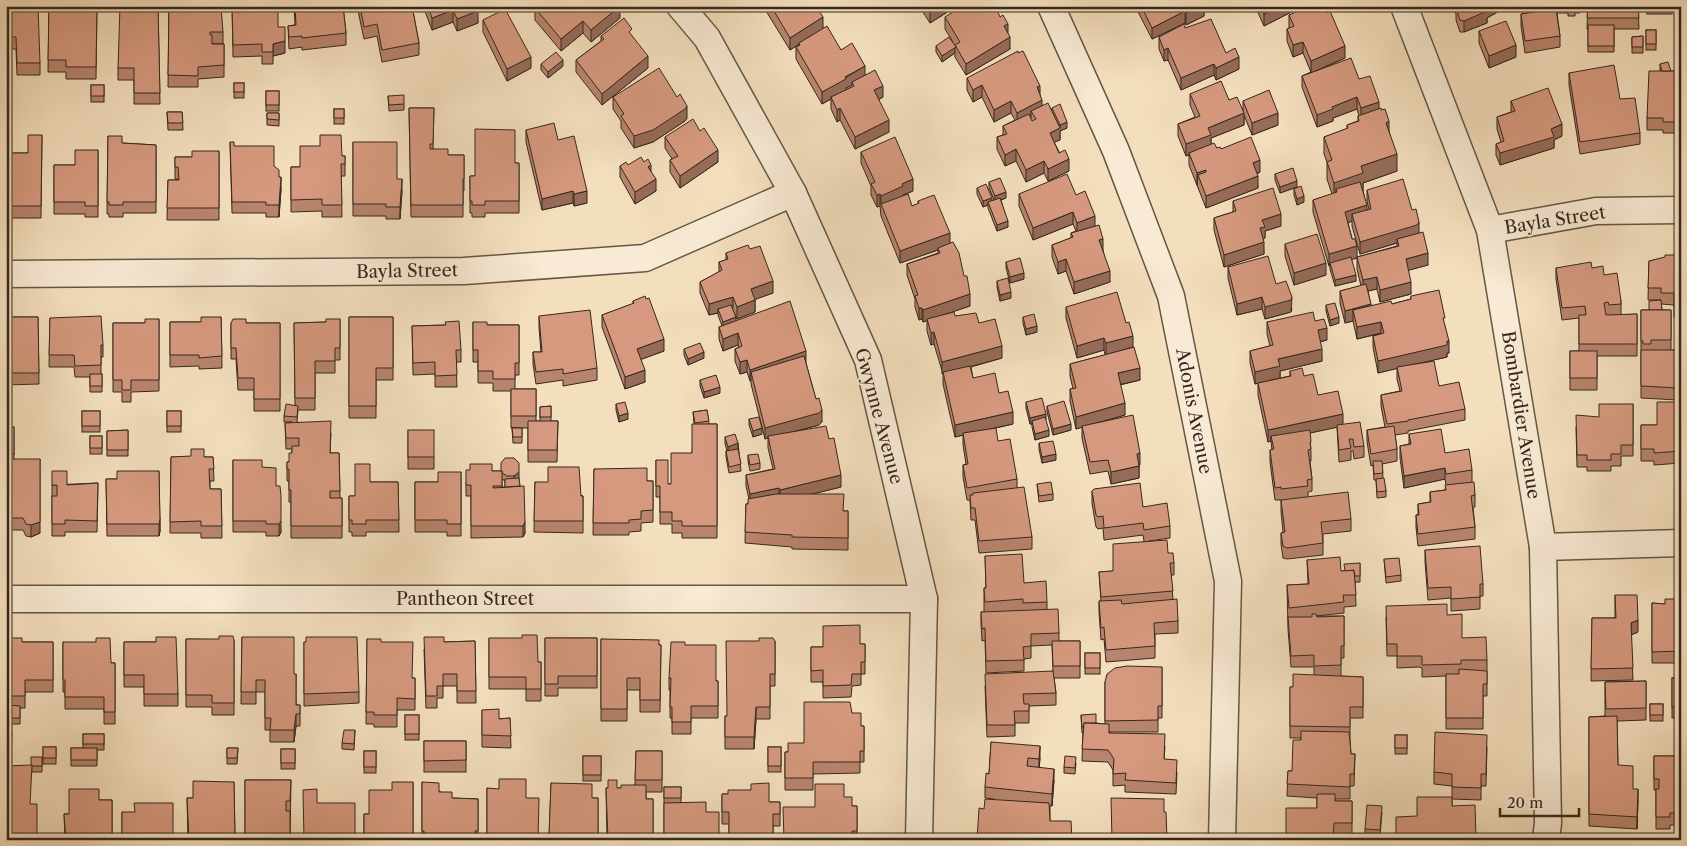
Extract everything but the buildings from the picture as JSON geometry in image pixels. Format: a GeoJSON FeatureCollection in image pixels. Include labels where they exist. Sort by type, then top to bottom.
{"type":"FeatureCollection","features":[{"type":"Feature","properties":{"kind":"street","name":"Gwynne Avenue"},"geometry":{"type":"LineString","coordinates":[[680,6],[707,38],[793,193],[868,360],[924,599],[919,840]]}},
{"type":"Feature","properties":{"kind":"street","name":"Adonis Avenue"},"geometry":{"type":"LineString","coordinates":[[1051,6],[1116,152],[1171,296],[1228,581],[1222,840]]}},
{"type":"Feature","properties":{"kind":"street","name":"Bombardier Avenue"},"geometry":{"type":"LineString","coordinates":[[1404,6],[1490,230],[1542,547],[1548,813],[1546,840]]}},
{"type":"Feature","properties":{"kind":"street","name":"Bayla Street"},"geometry":{"type":"LineString","coordinates":[[6,274],[464,271],[645,258],[793,193]]}},
{"type":"Feature","properties":{"kind":"street","name":"Bayla Street"},"geometry":{"type":"LineString","coordinates":[[1490,230],[1596,211],[1681,210]]}},
{"type":"Feature","properties":{"kind":"street"},"geometry":{"type":"LineString","coordinates":[[1542,547],[1681,543]]}},
{"type":"Feature","properties":{"kind":"street","name":"Pantheon Street"},"geometry":{"type":"LineString","coordinates":[[6,599],[924,599]]}}]}
